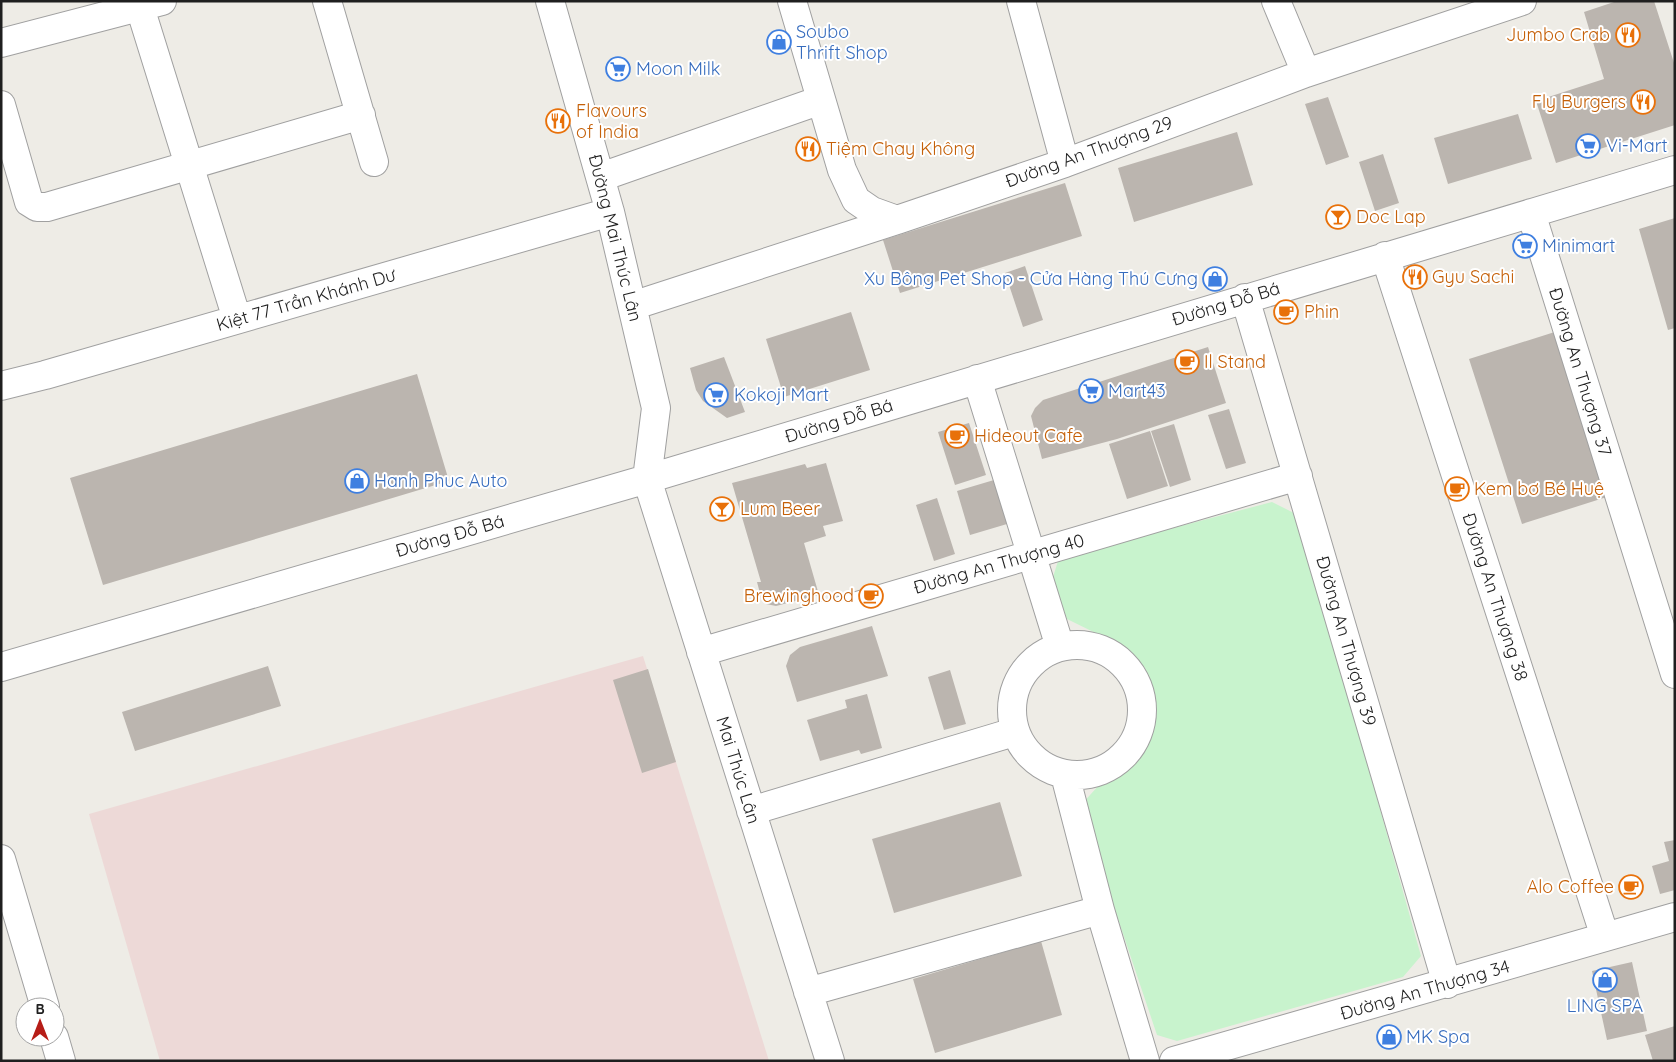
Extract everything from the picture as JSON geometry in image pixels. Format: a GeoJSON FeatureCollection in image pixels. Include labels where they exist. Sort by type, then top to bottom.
{"type":"FeatureCollection","features":[{"type":"Feature","properties":{"kind":"street"},"geometry":{"type":"LineString","coordinates":[[328,1],[374,162]]}},
{"type":"Feature","properties":{"kind":"street","name":"Đường Mai Thúc Lân"},"geometry":{"type":"LineString","coordinates":[[550,1],[601,177],[656,408],[647,478]]}},
{"type":"Feature","properties":{"kind":"street"},"geometry":{"type":"LineString","coordinates":[[792,1],[842,170],[856,200],[872,212],[897,220]]}},
{"type":"Feature","properties":{"kind":"street"},"geometry":{"type":"LineString","coordinates":[[1021,1],[1065,163]]}},
{"type":"Feature","properties":{"kind":"street"},"geometry":{"type":"LineString","coordinates":[[1276,1],[1306,73]]}},
{"type":"Feature","properties":{"kind":"street","name":"Đường An Thượng 29"},"geometry":{"type":"LineString","coordinates":[[632,306],[1065,163],[1306,73],[1522,1]]}},
{"type":"Feature","properties":{"kind":"street"},"geometry":{"type":"LineString","coordinates":[[1,43],[147,3],[188,165],[237,320]]}},
{"type":"Feature","properties":{"kind":"street"},"geometry":{"type":"LineString","coordinates":[[601,177],[821,100]]}},
{"type":"Feature","properties":{"kind":"street"},"geometry":{"type":"LineString","coordinates":[[1,105],[29,202],[37,207],[47,206],[361,115]]}},
{"type":"Feature","properties":{"kind":"street","name":"Đường Đỗ Bá"},"geometry":{"type":"LineString","coordinates":[[1,668],[647,478],[1675,170]]}},
{"type":"Feature","properties":{"kind":"street","name":"Kiệt 77 Trần Khánh Dư"},"geometry":{"type":"LineString","coordinates":[[1,386],[45,375],[610,212]]}},
{"type":"Feature","properties":{"kind":"street","name":"Đường An Thượng 37"},"geometry":{"type":"LineString","coordinates":[[1531,213],[1675,674]]}},
{"type":"Feature","properties":{"kind":"street","name":"Đường An Thượng 38"},"geometry":{"type":"LineString","coordinates":[[1386,256],[1605,937]]}},
{"type":"Feature","properties":{"kind":"street","name":"Đường An Thượng 39"},"geometry":{"type":"LineString","coordinates":[[1245,298],[1447,984]]}},
{"type":"Feature","properties":{"kind":"street"},"geometry":{"type":"LineString","coordinates":[[977,379],[1060,647]]}},
{"type":"Feature","properties":{"kind":"street","name":"Đường An Thượng 40"},"geometry":{"type":"LineString","coordinates":[[701,652],[1298,476]]}},
{"type":"Feature","properties":{"kind":"street","name":"Mai Thúc Lân"},"geometry":{"type":"LineString","coordinates":[[647,478],[830,1061]]}},
{"type":"Feature","properties":{"kind":"street"},"geometry":{"type":"LineString","coordinates":[[1081,645],[1102,650],[1120,661],[1134,677],[1142,697],[1142,718],[1136,739],[1124,756],[1107,769],[1086,776],[1065,775],[1048,770],[1034,760],[1022,747],[1014,732],[1010,711],[1014,690],[1024,670],[1040,656],[1060,647],[1081,645]]}},
{"type":"Feature","properties":{"kind":"street"},"geometry":{"type":"LineString","coordinates":[[751,811],[1014,732]]}},
{"type":"Feature","properties":{"kind":"street"},"geometry":{"type":"LineString","coordinates":[[1065,775],[1100,910],[1145,1061]]}},
{"type":"Feature","properties":{"kind":"street"},"geometry":{"type":"LineString","coordinates":[[1,859],[42,997]]}},
{"type":"Feature","properties":{"kind":"street"},"geometry":{"type":"LineString","coordinates":[[808,992],[1100,910]]}},
{"type":"Feature","properties":{"kind":"street","name":"Đường An Thượng 34"},"geometry":{"type":"LineString","coordinates":[[1174,1061],[1675,917]]}},
{"type":"Feature","properties":{"kind":"street"},"geometry":{"type":"LineString","coordinates":[[57,1047],[61,1061]]}},
{"type":"Feature","properties":{"kind":"shaded area"},"geometry":{"type":"Polygon","coordinates":[[[643,656],[769,1061],[160,1061],[89,814],[643,656]]]}},
{"type":"Feature","properties":{"kind":"green space"},"geometry":{"type":"Polygon","coordinates":[[[1272,502],[1298,515],[1421,956],[1403,977],[1177,1041],[1157,1035],[1080,806],[1100,784],[1132,767],[1149,742],[1154,703],[1145,668],[1126,648],[1067,619],[1052,580],[1059,558],[1272,502]]]}},
{"type":"Feature","properties":{"kind":"building"},"geometry":{"type":"Polygon","coordinates":[[[1617,1],[1654,1],[1675,66],[1675,125],[1556,163],[1536,101],[1604,79],[1584,12],[1617,1]]]}},
{"type":"Feature","properties":{"kind":"building"},"geometry":{"type":"Polygon","coordinates":[[[1328,97],[1349,157],[1326,165],[1305,104],[1328,97]]]}},
{"type":"Feature","properties":{"kind":"building"},"geometry":{"type":"Polygon","coordinates":[[[1518,114],[1532,159],[1448,184],[1434,138],[1518,114]]]}},
{"type":"Feature","properties":{"kind":"building"},"geometry":{"type":"Polygon","coordinates":[[[1237,132],[1253,185],[1134,222],[1118,168],[1237,132]]]}},
{"type":"Feature","properties":{"kind":"building"},"geometry":{"type":"Polygon","coordinates":[[[1383,154],[1399,203],[1375,211],[1359,162],[1383,154]]]}},
{"type":"Feature","properties":{"kind":"building"},"geometry":{"type":"Polygon","coordinates":[[[1065,183],[1082,236],[900,293],[883,240],[1065,183]]]}},
{"type":"Feature","properties":{"kind":"building"},"geometry":{"type":"Polygon","coordinates":[[[1675,218],[1675,328],[1668,330],[1639,229],[1675,218]]]}},
{"type":"Feature","properties":{"kind":"building"},"geometry":{"type":"Polygon","coordinates":[[[1025,266],[1043,320],[1023,327],[1005,273],[1025,266]]]}},
{"type":"Feature","properties":{"kind":"building"},"geometry":{"type":"Polygon","coordinates":[[[851,312],[870,370],[784,397],[766,339],[851,312]]]}},
{"type":"Feature","properties":{"kind":"building"},"geometry":{"type":"Polygon","coordinates":[[[1561,330],[1613,495],[1522,524],[1469,359],[1561,330]]]}},
{"type":"Feature","properties":{"kind":"building"},"geometry":{"type":"Polygon","coordinates":[[[1208,347],[1226,403],[1117,439],[1042,459],[1031,416],[1035,408],[1043,400],[1208,347]]]}},
{"type":"Feature","properties":{"kind":"building"},"geometry":{"type":"Polygon","coordinates":[[[724,357],[745,412],[727,418],[703,401],[696,390],[690,368],[724,357]]]}},
{"type":"Feature","properties":{"kind":"building"},"geometry":{"type":"Polygon","coordinates":[[[417,374],[449,481],[103,585],[70,478],[417,374]]]}},
{"type":"Feature","properties":{"kind":"building"},"geometry":{"type":"Polygon","coordinates":[[[1229,409],[1246,463],[1226,469],[1208,415],[1229,409]]]}},
{"type":"Feature","properties":{"kind":"building"},"geometry":{"type":"Polygon","coordinates":[[[969,423],[986,475],[955,485],[938,432],[969,423]]]}},
{"type":"Feature","properties":{"kind":"building"},"geometry":{"type":"Polygon","coordinates":[[[1174,424],[1191,480],[1170,487],[1151,431],[1174,424]]]}},
{"type":"Feature","properties":{"kind":"building"},"geometry":{"type":"Polygon","coordinates":[[[1150,431],[1168,486],[1127,499],[1109,444],[1150,431]]]}},
{"type":"Feature","properties":{"kind":"building"},"geometry":{"type":"Polygon","coordinates":[[[826,463],[843,521],[823,526],[826,536],[804,543],[819,595],[776,606],[766,604],[761,597],[757,582],[761,582],[732,483],[805,464],[807,468],[826,463]]]}},
{"type":"Feature","properties":{"kind":"building"},"geometry":{"type":"Polygon","coordinates":[[[994,480],[1007,524],[970,535],[957,491],[994,480]]]}},
{"type":"Feature","properties":{"kind":"building"},"geometry":{"type":"Polygon","coordinates":[[[937,498],[955,554],[934,561],[916,505],[937,498]]]}},
{"type":"Feature","properties":{"kind":"building"},"geometry":{"type":"Polygon","coordinates":[[[872,626],[888,676],[797,702],[786,666],[790,655],[800,647],[872,626]]]}},
{"type":"Feature","properties":{"kind":"building"},"geometry":{"type":"Polygon","coordinates":[[[268,666],[281,706],[135,751],[122,712],[268,666]]]}},
{"type":"Feature","properties":{"kind":"building"},"geometry":{"type":"Polygon","coordinates":[[[648,669],[676,762],[642,773],[613,680],[648,669]]]}},
{"type":"Feature","properties":{"kind":"building"},"geometry":{"type":"Polygon","coordinates":[[[950,670],[966,724],[944,730],[928,677],[950,670]]]}},
{"type":"Feature","properties":{"kind":"building"},"geometry":{"type":"Polygon","coordinates":[[[867,694],[882,748],[861,754],[859,750],[820,761],[807,720],[847,708],[845,700],[867,694]]]}},
{"type":"Feature","properties":{"kind":"building"},"geometry":{"type":"Polygon","coordinates":[[[1000,802],[1022,876],[894,913],[872,839],[1000,802]]]}},
{"type":"Feature","properties":{"kind":"building"},"geometry":{"type":"Polygon","coordinates":[[[1675,840],[1675,890],[1660,894],[1652,866],[1669,861],[1664,842],[1675,840]]]}},
{"type":"Feature","properties":{"kind":"building"},"geometry":{"type":"Polygon","coordinates":[[[1041,941],[1062,1015],[935,1053],[913,979],[1041,941]]]}},
{"type":"Feature","properties":{"kind":"building"},"geometry":{"type":"Polygon","coordinates":[[[1632,962],[1647,1031],[1607,1040],[1592,971],[1632,962]]]}},
{"type":"Feature","properties":{"kind":"building"},"geometry":{"type":"Polygon","coordinates":[[[1675,1026],[1675,1061],[1653,1061],[1645,1035],[1675,1026]]]}},
{"type":"Feature","properties":{"kind":"place","name":"Jumbo Crab"},"geometry":{"type":"Point","coordinates":[1628,35]}},
{"type":"Feature","properties":{"kind":"place","name":"Soubo Thrift Shop"},"geometry":{"type":"Point","coordinates":[779,42]}},
{"type":"Feature","properties":{"kind":"place","name":"Moon Milk"},"geometry":{"type":"Point","coordinates":[618,69]}},
{"type":"Feature","properties":{"kind":"place","name":"Fly Burgers"},"geometry":{"type":"Point","coordinates":[1643,102]}},
{"type":"Feature","properties":{"kind":"place","name":"Flavours of India"},"geometry":{"type":"Point","coordinates":[558,121]}},
{"type":"Feature","properties":{"kind":"place","name":"Vi-Mart"},"geometry":{"type":"Point","coordinates":[1588,146]}},
{"type":"Feature","properties":{"kind":"place","name":"Tiệm Chay Không"},"geometry":{"type":"Point","coordinates":[808,149]}},
{"type":"Feature","properties":{"kind":"place","name":"Doc Lap"},"geometry":{"type":"Point","coordinates":[1338,217]}},
{"type":"Feature","properties":{"kind":"place","name":"Minimart"},"geometry":{"type":"Point","coordinates":[1525,246]}},
{"type":"Feature","properties":{"kind":"place","name":"Gyu Sachi"},"geometry":{"type":"Point","coordinates":[1415,277]}},
{"type":"Feature","properties":{"kind":"place","name":"Xu Bông Pet Shop - Cửa Hàng Thú Cưng"},"geometry":{"type":"Point","coordinates":[1215,279]}},
{"type":"Feature","properties":{"kind":"place","name":"Phin"},"geometry":{"type":"Point","coordinates":[1286,312]}},
{"type":"Feature","properties":{"kind":"place","name":"Il Stand"},"geometry":{"type":"Point","coordinates":[1187,362]}},
{"type":"Feature","properties":{"kind":"place","name":"Mart43"},"geometry":{"type":"Point","coordinates":[1091,391]}},
{"type":"Feature","properties":{"kind":"place","name":"Kokoji Mart"},"geometry":{"type":"Point","coordinates":[716,395]}},
{"type":"Feature","properties":{"kind":"place","name":"Hideout Cafe"},"geometry":{"type":"Point","coordinates":[957,436]}},
{"type":"Feature","properties":{"kind":"place","name":"Hanh Phuc Auto"},"geometry":{"type":"Point","coordinates":[357,481]}},
{"type":"Feature","properties":{"kind":"place","name":"Kem bơ Bé Huệ"},"geometry":{"type":"Point","coordinates":[1457,489]}},
{"type":"Feature","properties":{"kind":"place","name":"Lum Beer"},"geometry":{"type":"Point","coordinates":[722,509]}},
{"type":"Feature","properties":{"kind":"place","name":"Brewinghood"},"geometry":{"type":"Point","coordinates":[871,596]}},
{"type":"Feature","properties":{"kind":"place","name":"Alo Coffee"},"geometry":{"type":"Point","coordinates":[1631,887]}},
{"type":"Feature","properties":{"kind":"place","name":"LING SPA"},"geometry":{"type":"Point","coordinates":[1605,980]}},
{"type":"Feature","properties":{"kind":"place","name":"MK Spa"},"geometry":{"type":"Point","coordinates":[1389,1037]}}]}
